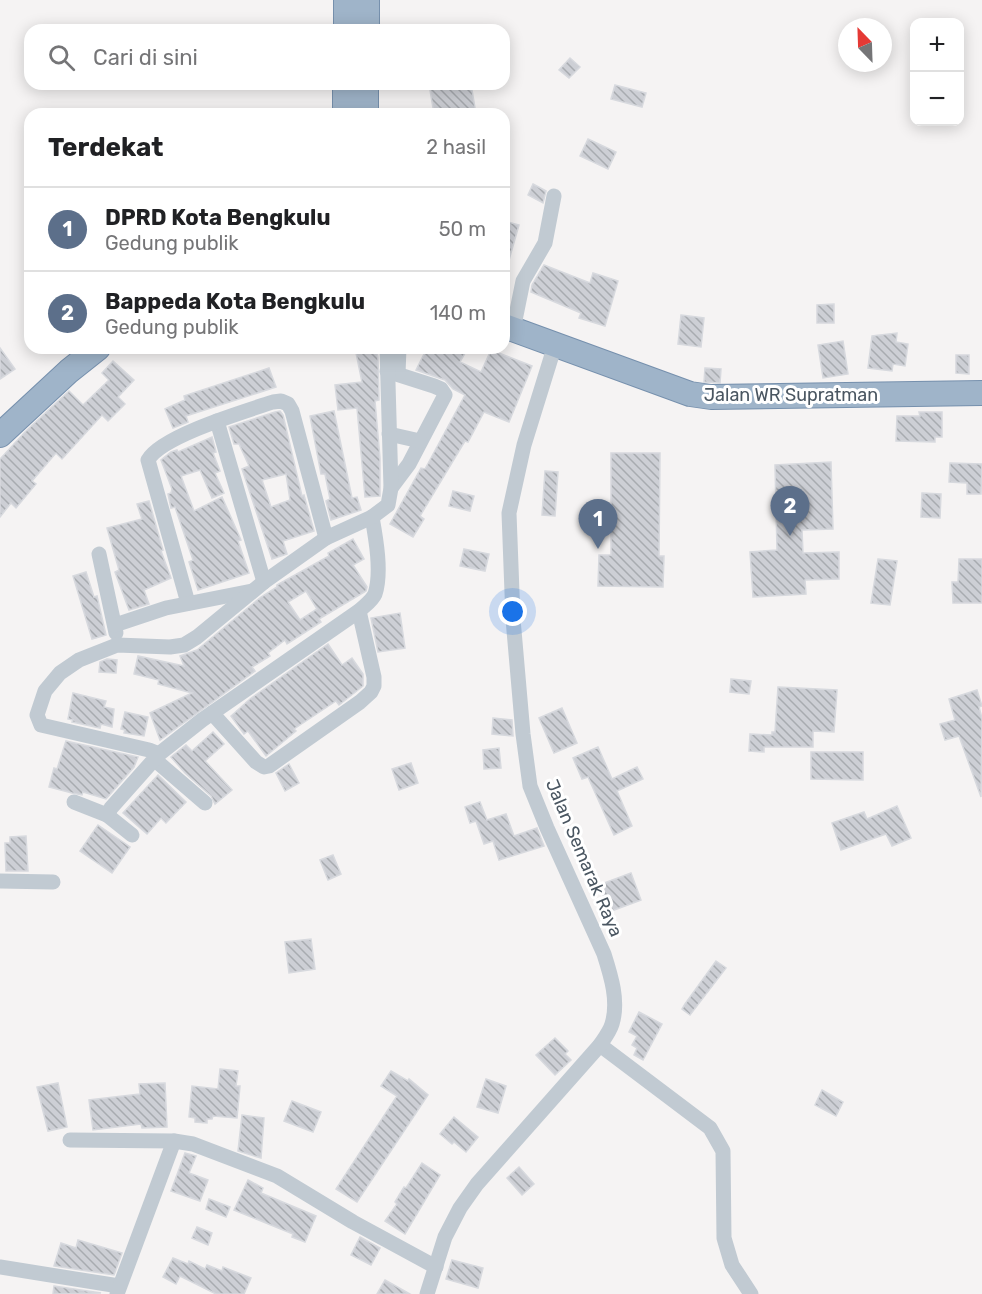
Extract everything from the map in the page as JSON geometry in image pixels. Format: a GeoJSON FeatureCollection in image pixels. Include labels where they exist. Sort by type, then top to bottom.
{"type":"FeatureCollection","features":[{"type":"Feature","properties":{"kind":"highway"},"geometry":{"type":"LineString","coordinates":[[346,0],[346,24]]}},
{"type":"Feature","properties":{"kind":"highway"},"geometry":{"type":"LineString","coordinates":[[367,0],[367,24]]}},
{"type":"Feature","properties":{"kind":"highway"},"geometry":{"type":"LineString","coordinates":[[345,90],[345,108]]}},
{"type":"Feature","properties":{"kind":"highway"},"geometry":{"type":"LineString","coordinates":[[366,90],[366,108]]}},
{"type":"Feature","properties":{"kind":"highway","name":"Jalan WR Supratman"},"geometry":{"type":"LineString","coordinates":[[510,328],[690,394],[711,397],[982,393]]}},
{"type":"Feature","properties":{"kind":"highway"},"geometry":{"type":"LineString","coordinates":[[0,435],[90,354]]}},
{"type":"Feature","properties":{"kind":"street"},"geometry":{"type":"LineString","coordinates":[[510,325],[523,281],[545,243],[554,196]]}},
{"type":"Feature","properties":{"kind":"street","name":"Jalan Semarak Raya"},"geometry":{"type":"LineString","coordinates":[[427,1294],[450,1227],[460,1208],[477,1184],[600,1045],[612,1025],[615,1001],[611,975],[604,954],[530,786],[513,619],[510,513],[524,445],[555,345]]}},
{"type":"Feature","properties":{"kind":"street"},"geometry":{"type":"LineString","coordinates":[[388,354],[393,373]]}},
{"type":"Feature","properties":{"kind":"street"},"geometry":{"type":"LineString","coordinates":[[205,803],[149,750],[46,727],[39,722],[37,715],[45,691],[60,673],[79,660],[117,645],[170,647],[184,645],[326,538],[372,517],[388,505],[392,488],[389,434],[393,373],[398,354]]}},
{"type":"Feature","properties":{"kind":"street"},"geometry":{"type":"LineString","coordinates":[[392,488],[409,464],[445,395],[441,389],[434,386],[393,373]]}},
{"type":"Feature","properties":{"kind":"street"},"geometry":{"type":"LineString","coordinates":[[188,603],[148,460],[152,453],[161,446],[217,421],[273,402],[281,401],[288,404],[292,411],[326,538]]}},
{"type":"Feature","properties":{"kind":"street"},"geometry":{"type":"LineString","coordinates":[[217,421],[259,587]]}},
{"type":"Feature","properties":{"kind":"street"},"geometry":{"type":"LineString","coordinates":[[389,434],[420,441]]}},
{"type":"Feature","properties":{"kind":"street"},"geometry":{"type":"LineString","coordinates":[[107,815],[156,757],[212,713],[359,611],[371,600],[375,594],[377,542],[372,517]]}},
{"type":"Feature","properties":{"kind":"street"},"geometry":{"type":"LineString","coordinates":[[99,554],[115,625],[117,645]]}},
{"type":"Feature","properties":{"kind":"street"},"geometry":{"type":"LineString","coordinates":[[115,625],[166,608],[259,587]]}},
{"type":"Feature","properties":{"kind":"street"},"geometry":{"type":"LineString","coordinates":[[212,713],[256,762],[264,767],[269,766],[344,716],[374,686],[359,611]]}},
{"type":"Feature","properties":{"kind":"street"},"geometry":{"type":"LineString","coordinates":[[74,802],[107,815],[132,835]]}},
{"type":"Feature","properties":{"kind":"street"},"geometry":{"type":"LineString","coordinates":[[0,881],[53,882]]}},
{"type":"Feature","properties":{"kind":"street"},"geometry":{"type":"LineString","coordinates":[[600,1045],[710,1128],[723,1151],[724,1238],[732,1265],[751,1294]]}},
{"type":"Feature","properties":{"kind":"street"},"geometry":{"type":"LineString","coordinates":[[70,1140],[174,1141],[193,1144],[277,1176],[353,1222],[436,1267]]}},
{"type":"Feature","properties":{"kind":"street"},"geometry":{"type":"LineString","coordinates":[[0,1268],[118,1290],[174,1141]]}},
{"type":"Feature","properties":{"kind":"building"},"geometry":{"type":"Polygon","coordinates":[[[570,58],[580,67],[569,78],[559,70],[570,58]]]}},
{"type":"Feature","properties":{"kind":"building"},"geometry":{"type":"Polygon","coordinates":[[[615,85],[646,93],[642,107],[611,99],[615,85]]]}},
{"type":"Feature","properties":{"kind":"building"},"geometry":{"type":"Polygon","coordinates":[[[430,90],[472,90],[475,108],[433,108],[430,90]]]}},
{"type":"Feature","properties":{"kind":"building"},"geometry":{"type":"Polygon","coordinates":[[[588,139],[616,152],[608,169],[580,156],[588,139]]]}},
{"type":"Feature","properties":{"kind":"building"},"geometry":{"type":"Polygon","coordinates":[[[533,184],[546,191],[543,203],[528,195],[533,184]]]}},
{"type":"Feature","properties":{"kind":"building"},"geometry":{"type":"Polygon","coordinates":[[[510,223],[519,225],[510,256],[510,223]]]}},
{"type":"Feature","properties":{"kind":"building"},"geometry":{"type":"Polygon","coordinates":[[[544,265],[590,283],[593,273],[618,281],[605,326],[579,318],[581,313],[531,292],[532,285],[544,265]]]}},
{"type":"Feature","properties":{"kind":"building"},"geometry":{"type":"Polygon","coordinates":[[[834,304],[834,323],[817,323],[817,305],[834,304]]]}},
{"type":"Feature","properties":{"kind":"building"},"geometry":{"type":"Polygon","coordinates":[[[681,315],[704,318],[701,347],[678,344],[681,315]]]}},
{"type":"Feature","properties":{"kind":"building"},"geometry":{"type":"Polygon","coordinates":[[[897,333],[896,342],[908,344],[905,366],[893,364],[892,371],[868,368],[872,336],[897,333]]]}},
{"type":"Feature","properties":{"kind":"building"},"geometry":{"type":"Polygon","coordinates":[[[843,341],[848,374],[823,378],[818,345],[843,341]]]}},
{"type":"Feature","properties":{"kind":"building"},"geometry":{"type":"Polygon","coordinates":[[[0,348],[15,369],[0,379],[0,348]]]}},
{"type":"Feature","properties":{"kind":"building"},"geometry":{"type":"Polygon","coordinates":[[[356,354],[377,354],[379,400],[375,401],[380,458],[380,496],[365,497],[357,408],[338,410],[335,385],[362,382],[356,354]]]}},
{"type":"Feature","properties":{"kind":"building"},"geometry":{"type":"Polygon","coordinates":[[[424,354],[465,354],[460,362],[481,372],[489,354],[501,354],[532,366],[509,422],[484,412],[468,442],[465,441],[420,516],[424,519],[413,537],[390,524],[421,468],[425,469],[465,395],[453,389],[445,380],[416,370],[424,354]]]}},
{"type":"Feature","properties":{"kind":"building"},"geometry":{"type":"Polygon","coordinates":[[[956,355],[969,355],[969,374],[956,373],[956,355]]]}},
{"type":"Feature","properties":{"kind":"building"},"geometry":{"type":"Polygon","coordinates":[[[113,361],[134,380],[118,397],[125,404],[108,421],[102,415],[62,459],[56,453],[32,481],[36,484],[16,508],[11,503],[0,517],[0,459],[69,391],[83,405],[109,380],[102,373],[113,361]]]}},
{"type":"Feature","properties":{"kind":"building"},"geometry":{"type":"Polygon","coordinates":[[[269,368],[276,387],[186,416],[188,422],[173,428],[165,409],[185,400],[184,396],[269,368]]]}},
{"type":"Feature","properties":{"kind":"building"},"geometry":{"type":"Polygon","coordinates":[[[705,368],[721,369],[720,383],[704,382],[705,368]]]}},
{"type":"Feature","properties":{"kind":"building"},"geometry":{"type":"Polygon","coordinates":[[[280,411],[283,415],[302,496],[304,495],[314,531],[283,541],[287,554],[272,559],[242,469],[249,466],[239,444],[234,444],[229,427],[275,412],[280,411]],[[286,474],[262,480],[271,507],[290,500],[286,474]]]}},
{"type":"Feature","properties":{"kind":"building"},"geometry":{"type":"Polygon","coordinates":[[[334,411],[352,498],[357,497],[361,510],[331,520],[326,501],[330,499],[325,474],[321,474],[310,416],[334,411]]]}},
{"type":"Feature","properties":{"kind":"building"},"geometry":{"type":"Polygon","coordinates":[[[919,412],[942,412],[942,437],[935,437],[935,442],[896,441],[897,416],[920,416],[919,412]]]}},
{"type":"Feature","properties":{"kind":"building"},"geometry":{"type":"Polygon","coordinates":[[[212,437],[216,452],[213,453],[220,471],[215,473],[224,493],[212,498],[200,470],[181,476],[194,511],[222,497],[241,540],[238,541],[249,573],[198,590],[189,562],[193,560],[175,507],[171,508],[168,494],[172,489],[161,460],[171,452],[177,450],[178,452],[212,437]]]}},
{"type":"Feature","properties":{"kind":"building"},"geometry":{"type":"Polygon","coordinates":[[[611,453],[660,453],[659,556],[664,556],[663,587],[598,586],[599,555],[611,555],[611,453]]]}},
{"type":"Feature","properties":{"kind":"building"},"geometry":{"type":"Polygon","coordinates":[[[831,462],[833,529],[802,530],[803,553],[839,552],[839,579],[805,580],[806,594],[753,597],[750,552],[777,550],[775,465],[831,462]]]}},
{"type":"Feature","properties":{"kind":"building"},"geometry":{"type":"Polygon","coordinates":[[[950,463],[982,464],[981,494],[967,494],[967,483],[949,482],[950,463]]]}},
{"type":"Feature","properties":{"kind":"building"},"geometry":{"type":"Polygon","coordinates":[[[545,471],[558,472],[555,516],[542,515],[545,471]]]}},
{"type":"Feature","properties":{"kind":"building"},"geometry":{"type":"Polygon","coordinates":[[[453,491],[474,496],[470,511],[449,506],[453,491]]]}},
{"type":"Feature","properties":{"kind":"building"},"geometry":{"type":"Polygon","coordinates":[[[922,493],[941,494],[940,518],[921,517],[922,493]]]}},
{"type":"Feature","properties":{"kind":"building"},"geometry":{"type":"Polygon","coordinates":[[[149,501],[163,550],[161,551],[171,578],[144,590],[149,604],[129,610],[115,572],[119,570],[107,528],[142,519],[137,504],[149,501]]]}},
{"type":"Feature","properties":{"kind":"building"},"geometry":{"type":"Polygon","coordinates":[[[353,539],[364,559],[353,565],[367,587],[366,591],[319,619],[321,622],[287,644],[285,640],[268,653],[270,656],[252,667],[255,671],[160,740],[150,713],[192,693],[158,684],[159,680],[134,674],[138,656],[184,666],[180,656],[197,650],[277,585],[329,556],[328,553],[353,539]],[[306,591],[288,602],[300,620],[317,609],[306,591]]]}},
{"type":"Feature","properties":{"kind":"building"},"geometry":{"type":"Polygon","coordinates":[[[464,549],[489,554],[485,571],[460,566],[464,549]]]}},
{"type":"Feature","properties":{"kind":"building"},"geometry":{"type":"Polygon","coordinates":[[[878,559],[897,561],[890,605],[871,603],[878,559]]]}},
{"type":"Feature","properties":{"kind":"building"},"geometry":{"type":"Polygon","coordinates":[[[959,559],[982,559],[982,603],[953,603],[952,582],[958,582],[959,559]]]}},
{"type":"Feature","properties":{"kind":"building"},"geometry":{"type":"Polygon","coordinates":[[[86,572],[94,597],[97,596],[106,635],[92,639],[73,576],[86,572]]]}},
{"type":"Feature","properties":{"kind":"building"},"geometry":{"type":"Polygon","coordinates":[[[400,613],[405,648],[378,652],[371,618],[400,613]]]}},
{"type":"Feature","properties":{"kind":"building"},"geometry":{"type":"Polygon","coordinates":[[[328,644],[342,665],[352,658],[363,674],[363,686],[339,705],[336,701],[294,729],[296,731],[266,756],[248,731],[244,734],[231,716],[250,699],[328,644]]]}},
{"type":"Feature","properties":{"kind":"building"},"geometry":{"type":"Polygon","coordinates":[[[107,659],[117,660],[116,673],[99,672],[100,662],[107,659]]]}},
{"type":"Feature","properties":{"kind":"building"},"geometry":{"type":"Polygon","coordinates":[[[731,679],[751,681],[749,694],[730,692],[731,679]]]}},
{"type":"Feature","properties":{"kind":"building"},"geometry":{"type":"Polygon","coordinates":[[[778,687],[837,690],[834,732],[813,731],[813,747],[764,747],[764,752],[749,751],[750,734],[772,735],[772,732],[775,732],[778,687]]]}},
{"type":"Feature","properties":{"kind":"building"},"geometry":{"type":"Polygon","coordinates":[[[977,690],[982,706],[979,707],[982,718],[981,797],[959,736],[945,740],[940,724],[955,720],[949,699],[977,690]]]}},
{"type":"Feature","properties":{"kind":"building"},"geometry":{"type":"Polygon","coordinates":[[[73,693],[106,701],[104,707],[114,709],[112,727],[101,724],[100,728],[72,722],[73,720],[68,719],[73,693]]]}},
{"type":"Feature","properties":{"kind":"building"},"geometry":{"type":"Polygon","coordinates":[[[562,708],[577,743],[554,753],[539,718],[562,708]]]}},
{"type":"Feature","properties":{"kind":"building"},"geometry":{"type":"Polygon","coordinates":[[[125,712],[148,717],[144,736],[124,733],[125,730],[121,729],[125,712]]]}},
{"type":"Feature","properties":{"kind":"building"},"geometry":{"type":"Polygon","coordinates":[[[493,718],[512,720],[513,736],[492,734],[493,718]]]}},
{"type":"Feature","properties":{"kind":"building"},"geometry":{"type":"Polygon","coordinates":[[[213,732],[224,744],[205,761],[232,790],[215,804],[211,796],[171,757],[186,745],[192,751],[213,732]]]}},
{"type":"Feature","properties":{"kind":"building"},"geometry":{"type":"Polygon","coordinates":[[[66,741],[138,757],[134,767],[106,799],[83,792],[82,795],[72,793],[49,787],[54,768],[57,769],[66,741]]]}},
{"type":"Feature","properties":{"kind":"building"},"geometry":{"type":"Polygon","coordinates":[[[598,747],[612,779],[637,767],[643,779],[617,791],[632,826],[614,835],[588,777],[582,779],[573,758],[598,747]]]}},
{"type":"Feature","properties":{"kind":"building"},"geometry":{"type":"Polygon","coordinates":[[[499,748],[501,768],[484,769],[483,750],[499,748]]]}},
{"type":"Feature","properties":{"kind":"building"},"geometry":{"type":"Polygon","coordinates":[[[811,752],[863,752],[863,780],[811,779],[811,752]]]}},
{"type":"Feature","properties":{"kind":"building"},"geometry":{"type":"Polygon","coordinates":[[[411,763],[418,783],[399,790],[392,769],[411,763]]]}},
{"type":"Feature","properties":{"kind":"building"},"geometry":{"type":"Polygon","coordinates":[[[289,764],[299,783],[285,791],[276,773],[289,764]]]}},
{"type":"Feature","properties":{"kind":"building"},"geometry":{"type":"Polygon","coordinates":[[[158,775],[186,802],[166,823],[161,818],[147,834],[123,813],[158,775]]]}},
{"type":"Feature","properties":{"kind":"building"},"geometry":{"type":"Polygon","coordinates":[[[480,802],[487,820],[506,814],[514,836],[537,828],[544,846],[499,860],[493,841],[484,844],[476,821],[470,823],[465,807],[480,802]]]}},
{"type":"Feature","properties":{"kind":"building"},"geometry":{"type":"Polygon","coordinates":[[[897,806],[911,838],[892,846],[886,834],[841,850],[832,823],[864,812],[867,819],[897,806]]]}},
{"type":"Feature","properties":{"kind":"building"},"geometry":{"type":"Polygon","coordinates":[[[98,825],[130,847],[112,873],[80,851],[98,825]]]}},
{"type":"Feature","properties":{"kind":"building"},"geometry":{"type":"Polygon","coordinates":[[[26,836],[28,871],[6,871],[5,843],[10,843],[10,837],[26,836]]]}},
{"type":"Feature","properties":{"kind":"building"},"geometry":{"type":"Polygon","coordinates":[[[333,855],[341,874],[328,880],[320,860],[333,855]]]}},
{"type":"Feature","properties":{"kind":"building"},"geometry":{"type":"Polygon","coordinates":[[[631,873],[641,900],[609,912],[599,885],[631,873]]]}},
{"type":"Feature","properties":{"kind":"building"},"geometry":{"type":"Polygon","coordinates":[[[311,939],[315,969],[289,973],[285,942],[311,939]]]}},
{"type":"Feature","properties":{"kind":"building"},"geometry":{"type":"Polygon","coordinates":[[[716,961],[726,968],[690,1015],[682,1009],[716,961]]]}},
{"type":"Feature","properties":{"kind":"building"},"geometry":{"type":"Polygon","coordinates":[[[639,1012],[662,1024],[643,1060],[634,1055],[637,1048],[632,1045],[637,1036],[629,1032],[639,1012]]]}},
{"type":"Feature","properties":{"kind":"building"},"geometry":{"type":"Polygon","coordinates":[[[555,1038],[568,1051],[565,1054],[571,1060],[555,1075],[536,1055],[555,1038]]]}},
{"type":"Feature","properties":{"kind":"building"},"geometry":{"type":"Polygon","coordinates":[[[220,1069],[238,1071],[236,1086],[240,1086],[237,1118],[213,1116],[212,1119],[207,1119],[207,1123],[195,1122],[195,1118],[189,1117],[192,1086],[218,1089],[220,1069]]]}},
{"type":"Feature","properties":{"kind":"building"},"geometry":{"type":"Polygon","coordinates":[[[391,1071],[408,1081],[409,1079],[428,1095],[357,1202],[336,1189],[397,1096],[381,1086],[391,1071]]]}},
{"type":"Feature","properties":{"kind":"building"},"geometry":{"type":"Polygon","coordinates":[[[486,1079],[506,1086],[498,1113],[477,1107],[486,1079]]]}},
{"type":"Feature","properties":{"kind":"building"},"geometry":{"type":"Polygon","coordinates":[[[58,1083],[67,1127],[48,1131],[37,1087],[58,1083]]]}},
{"type":"Feature","properties":{"kind":"building"},"geometry":{"type":"Polygon","coordinates":[[[165,1083],[167,1127],[142,1128],[141,1124],[93,1130],[89,1100],[140,1094],[139,1084],[165,1083]]]}},
{"type":"Feature","properties":{"kind":"building"},"geometry":{"type":"Polygon","coordinates":[[[822,1090],[843,1102],[836,1116],[815,1105],[822,1090]]]}},
{"type":"Feature","properties":{"kind":"building"},"geometry":{"type":"Polygon","coordinates":[[[292,1101],[321,1112],[313,1132],[284,1121],[292,1101]]]}},
{"type":"Feature","properties":{"kind":"building"},"geometry":{"type":"Polygon","coordinates":[[[242,1115],[264,1118],[261,1158],[238,1151],[242,1115]]]}},
{"type":"Feature","properties":{"kind":"building"},"geometry":{"type":"Polygon","coordinates":[[[454,1117],[478,1137],[466,1152],[440,1134],[454,1117]]]}},
{"type":"Feature","properties":{"kind":"building"},"geometry":{"type":"Polygon","coordinates":[[[185,1153],[196,1156],[189,1173],[208,1180],[200,1201],[171,1191],[185,1153]]]}},
{"type":"Feature","properties":{"kind":"building"},"geometry":{"type":"Polygon","coordinates":[[[422,1163],[440,1175],[405,1234],[385,1221],[397,1204],[395,1202],[404,1187],[406,1188],[422,1163]]]}},
{"type":"Feature","properties":{"kind":"building"},"geometry":{"type":"Polygon","coordinates":[[[519,1167],[534,1184],[522,1195],[507,1178],[519,1167]]]}},
{"type":"Feature","properties":{"kind":"building"},"geometry":{"type":"Polygon","coordinates":[[[248,1180],[263,1188],[261,1193],[316,1216],[305,1242],[292,1237],[293,1234],[234,1210],[248,1180]]]}},
{"type":"Feature","properties":{"kind":"building"},"geometry":{"type":"Polygon","coordinates":[[[209,1199],[230,1207],[226,1217],[206,1209],[209,1199]]]}},
{"type":"Feature","properties":{"kind":"building"},"geometry":{"type":"Polygon","coordinates":[[[197,1227],[212,1233],[208,1245],[192,1238],[197,1227]]]}},
{"type":"Feature","properties":{"kind":"building"},"geometry":{"type":"Polygon","coordinates":[[[360,1237],[380,1248],[371,1265],[351,1255],[360,1237]]]}},
{"type":"Feature","properties":{"kind":"building"},"geometry":{"type":"Polygon","coordinates":[[[78,1240],[122,1253],[114,1275],[54,1266],[61,1243],[76,1248],[78,1240]]]}},
{"type":"Feature","properties":{"kind":"building"},"geometry":{"type":"Polygon","coordinates":[[[173,1258],[188,1264],[189,1261],[205,1269],[207,1265],[222,1271],[223,1267],[251,1278],[244,1294],[216,1294],[180,1276],[176,1284],[163,1277],[173,1258]]]}},
{"type":"Feature","properties":{"kind":"building"},"geometry":{"type":"Polygon","coordinates":[[[452,1260],[483,1268],[478,1288],[446,1279],[452,1260]]]}},
{"type":"Feature","properties":{"kind":"building"},"geometry":{"type":"Polygon","coordinates":[[[385,1280],[410,1294],[377,1294],[385,1280]]]}},
{"type":"Feature","properties":{"kind":"building"},"geometry":{"type":"Polygon","coordinates":[[[54,1286],[101,1293],[53,1294],[54,1286]]]}},
{"type":"Feature","properties":{"kind":"place","name":"Bappeda Kota Bengkulu"},"geometry":{"type":"Point","coordinates":[790,536]}},
{"type":"Feature","properties":{"kind":"place","name":"DPRD Kota Bengkulu"},"geometry":{"type":"Point","coordinates":[598,549]}}]}
